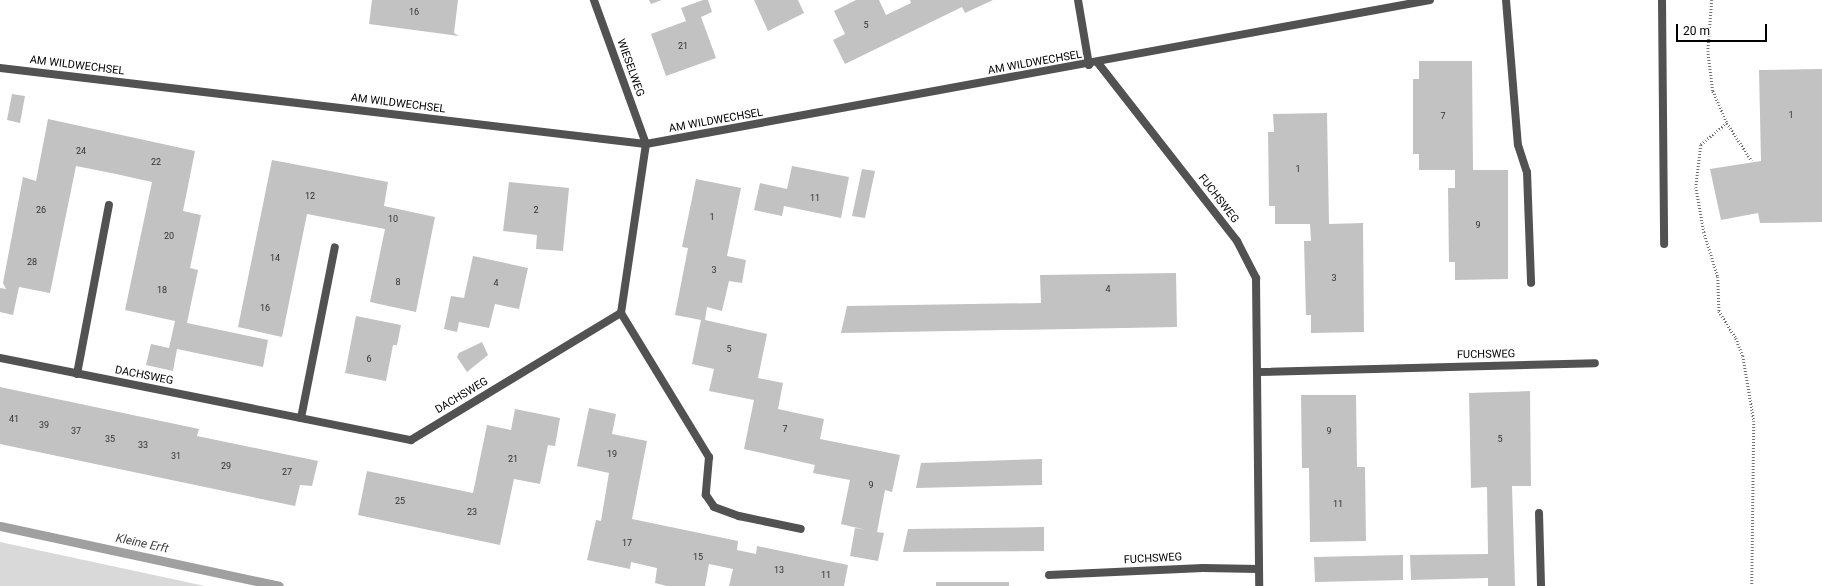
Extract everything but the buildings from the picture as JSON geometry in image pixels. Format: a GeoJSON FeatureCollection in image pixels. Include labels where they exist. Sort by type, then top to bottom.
{"type":"FeatureCollection","features":[{"type":"Feature","properties":{"kind":"street","name":"WIESELWEG"},"geometry":{"type":"LineString","coordinates":[[594,0],[646,144]]}},
{"type":"Feature","properties":{"kind":"street"},"geometry":{"type":"LineString","coordinates":[[1078,0],[1089,65]]}},
{"type":"Feature","properties":{"kind":"street","name":"AM WILDWECHSEL"},"geometry":{"type":"LineString","coordinates":[[0,68],[646,144],[1089,65],[1430,0]]}},
{"type":"Feature","properties":{"kind":"street"},"geometry":{"type":"LineString","coordinates":[[1506,0],[1518,145],[1527,172],[1531,283]]}},
{"type":"Feature","properties":{"kind":"street"},"geometry":{"type":"LineString","coordinates":[[1662,0],[1664,244]]}},
{"type":"Feature","properties":{"kind":"street","name":"FUCHSWEG"},"geometry":{"type":"LineString","coordinates":[[1098,63],[1250,263],[1258,292],[1259,586]]}},
{"type":"Feature","properties":{"kind":"street"},"geometry":{"type":"LineString","coordinates":[[646,144],[621,313],[709,457],[706,495],[714,507],[739,516],[801,528]]}},
{"type":"Feature","properties":{"kind":"street"},"geometry":{"type":"LineString","coordinates":[[77,374],[109,205]]}},
{"type":"Feature","properties":{"kind":"street"},"geometry":{"type":"LineString","coordinates":[[301,418],[335,247]]}},
{"type":"Feature","properties":{"kind":"street","name":"DACHSWEG"},"geometry":{"type":"LineString","coordinates":[[0,358],[411,440],[621,313]]}},
{"type":"Feature","properties":{"kind":"street","name":"FUCHSWEG"},"geometry":{"type":"LineString","coordinates":[[1259,372],[1595,363]]}},
{"type":"Feature","properties":{"kind":"street"},"geometry":{"type":"LineString","coordinates":[[1539,513],[1541,586]]}},
{"type":"Feature","properties":{"kind":"street","name":"FUCHSWEG"},"geometry":{"type":"LineString","coordinates":[[1049,575],[1203,568],[1258,569]]}},
{"type":"Feature","properties":{"kind":"path"},"geometry":{"type":"LineString","coordinates":[[1712,0],[1708,51],[1713,90],[1727,123],[1752,161]]}},
{"type":"Feature","properties":{"kind":"path"},"geometry":{"type":"LineString","coordinates":[[1727,123],[1701,145],[1696,187],[1704,232],[1718,277],[1719,311],[1736,338],[1743,356],[1754,421],[1752,586]]}},
{"type":"Feature","properties":{"kind":"shaded area"},"geometry":{"type":"Polygon","coordinates":[[[0,542],[205,586],[0,586],[0,542]]]}},
{"type":"Feature","properties":{"kind":"waterway","name":"Kleine Erft"},"geometry":{"type":"LineString","coordinates":[[0,526],[279,586]]}}]}
